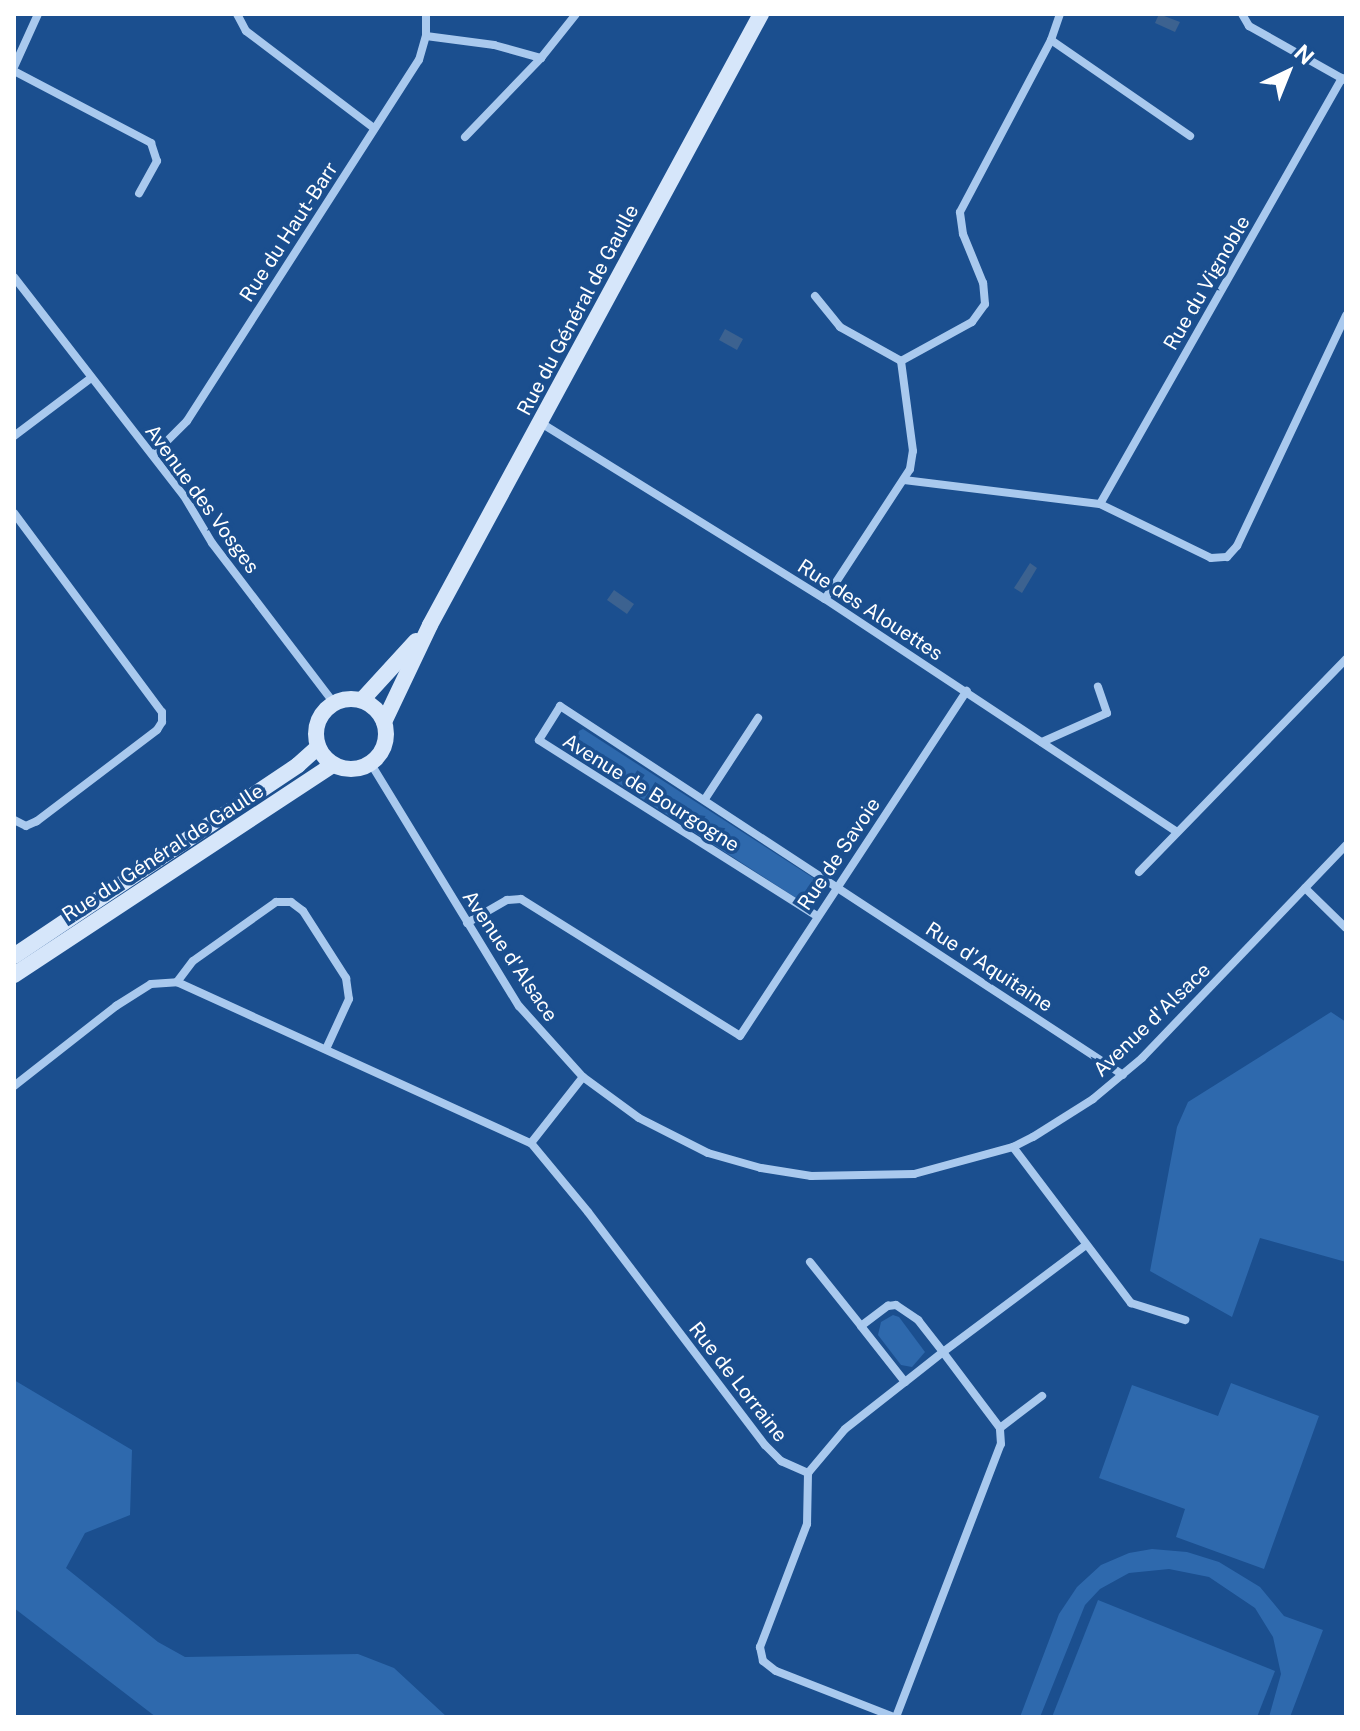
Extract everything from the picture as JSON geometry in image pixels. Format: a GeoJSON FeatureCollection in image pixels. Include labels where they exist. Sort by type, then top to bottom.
{"type":"FeatureCollection","features":[{"type":"Feature","properties":{"kind":"main road","name":"Rue du Général de Gaulle"},"geometry":{"type":"LineString","coordinates":[[384,722],[430,625],[761,14]]}},
{"type":"Feature","properties":{"kind":"main road","name":"Rue du Général de Gaulle"},"geometry":{"type":"LineString","coordinates":[[362,700],[430,625]]}},
{"type":"Feature","properties":{"kind":"main road"},"geometry":{"type":"LineString","coordinates":[[344,699],[362,700],[374,707],[384,722],[385,745],[371,764],[352,770],[333,765],[318,747],[316,727],[326,709],[334,703],[344,699]]}},
{"type":"Feature","properties":{"kind":"main road","name":"Rue du Général de Gaulle"},"geometry":{"type":"LineString","coordinates":[[14,956],[298,765],[318,747]]}},
{"type":"Feature","properties":{"kind":"main road","name":"Rue du Général de Gaulle"},"geometry":{"type":"LineString","coordinates":[[14,975],[333,765]]}},
{"type":"Feature","properties":{"kind":"street"},"geometry":{"type":"LineString","coordinates":[[38,14],[14,69],[151,143],[157,161],[139,193]]}},
{"type":"Feature","properties":{"kind":"street"},"geometry":{"type":"LineString","coordinates":[[237,14],[246,31],[374,128]]}},
{"type":"Feature","properties":{"kind":"street","name":"Rue du Haut-Barr"},"geometry":{"type":"LineString","coordinates":[[153,455],[187,421],[419,60],[426,36],[426,14]]}},
{"type":"Feature","properties":{"kind":"street"},"geometry":{"type":"LineString","coordinates":[[465,137],[541,58],[576,14]]}},
{"type":"Feature","properties":{"kind":"street"},"geometry":{"type":"LineString","coordinates":[[901,361],[972,322],[985,304],[983,283],[963,234],[960,212],[1051,40],[1060,14]]}},
{"type":"Feature","properties":{"kind":"street"},"geometry":{"type":"LineString","coordinates":[[1242,14],[1249,26],[1344,80]]}},
{"type":"Feature","properties":{"kind":"street"},"geometry":{"type":"LineString","coordinates":[[426,36],[494,45],[541,58]]}},
{"type":"Feature","properties":{"kind":"street"},"geometry":{"type":"LineString","coordinates":[[1051,40],[1190,136]]}},
{"type":"Feature","properties":{"kind":"street","name":"Rue du Vignoble"},"geometry":{"type":"LineString","coordinates":[[1100,504],[1344,80]]}},
{"type":"Feature","properties":{"kind":"street","name":"Avenue des Vosges"},"geometry":{"type":"LineString","coordinates":[[14,277],[184,496],[212,543],[334,703]]}},
{"type":"Feature","properties":{"kind":"street"},"geometry":{"type":"LineString","coordinates":[[815,296],[840,327],[901,361]]}},
{"type":"Feature","properties":{"kind":"street"},"geometry":{"type":"LineString","coordinates":[[904,480],[1100,504],[1211,558],[1227,557],[1237,546],[1346,315]]}},
{"type":"Feature","properties":{"kind":"street"},"geometry":{"type":"LineString","coordinates":[[825,599],[904,480],[913,451],[901,361]]}},
{"type":"Feature","properties":{"kind":"street"},"geometry":{"type":"LineString","coordinates":[[14,436],[91,378]]}},
{"type":"Feature","properties":{"kind":"street","name":"Rue des Alouettes"},"geometry":{"type":"LineString","coordinates":[[541,423],[825,599],[1177,832]]}},
{"type":"Feature","properties":{"kind":"street"},"geometry":{"type":"LineString","coordinates":[[14,513],[162,712],[162,722],[157,730],[37,821],[26,826],[14,820]]}},
{"type":"Feature","properties":{"kind":"street"},"geometry":{"type":"LineString","coordinates":[[1139,872],[1346,659]]}},
{"type":"Feature","properties":{"kind":"street"},"geometry":{"type":"LineString","coordinates":[[1042,742],[1107,713],[1098,687]]}},
{"type":"Feature","properties":{"kind":"street","name":"Rue de Savoie"},"geometry":{"type":"LineString","coordinates":[[467,923],[507,900],[521,899],[740,1036],[967,691]]}},
{"type":"Feature","properties":{"kind":"street","name":"Avenue de Bourgogne"},"geometry":{"type":"LineString","coordinates":[[817,916],[539,740],[560,706],[837,888]]}},
{"type":"Feature","properties":{"kind":"street"},"geometry":{"type":"LineString","coordinates":[[705,799],[758,718]]}},
{"type":"Feature","properties":{"kind":"street","name":"Avenue d'Alsace"},"geometry":{"type":"LineString","coordinates":[[371,764],[519,1006],[583,1077],[639,1118],[708,1153],[761,1168],[811,1176],[914,1174],[1013,1147],[1093,1099],[1123,1075],[1346,845]]}},
{"type":"Feature","properties":{"kind":"street","name":"Rue d'Aquitaine"},"geometry":{"type":"LineString","coordinates":[[837,888],[1123,1075]]}},
{"type":"Feature","properties":{"kind":"street"},"geometry":{"type":"LineString","coordinates":[[1305,888],[1346,928]]}},
{"type":"Feature","properties":{"kind":"street"},"geometry":{"type":"LineString","coordinates":[[14,1086],[116,1006],[151,984],[177,982],[193,961],[276,902],[291,902],[303,911],[346,978],[349,999],[326,1049]]}},
{"type":"Feature","properties":{"kind":"street","name":"Rue de Lorraine"},"geometry":{"type":"LineString","coordinates":[[177,982],[531,1143],[588,1212],[765,1445],[781,1461],[808,1473]]}},
{"type":"Feature","properties":{"kind":"street"},"geometry":{"type":"LineString","coordinates":[[531,1143],[583,1077]]}},
{"type":"Feature","properties":{"kind":"street"},"geometry":{"type":"LineString","coordinates":[[1013,1147],[1131,1303],[1185,1320]]}},
{"type":"Feature","properties":{"kind":"street"},"geometry":{"type":"LineString","coordinates":[[861,1326],[888,1306],[903,1307],[918,1320],[943,1352],[1000,1428],[998,1454],[895,1717],[776,1671],[763,1661],[760,1654],[807,1524],[808,1473],[845,1429],[943,1352],[1086,1245]]}},
{"type":"Feature","properties":{"kind":"street"},"geometry":{"type":"LineString","coordinates":[[810,1262],[905,1382]]}},
{"type":"Feature","properties":{"kind":"street"},"geometry":{"type":"LineString","coordinates":[[1000,1428],[1042,1396]]}},
{"type":"Feature","properties":{"kind":"shaded area"},"geometry":{"type":"Polygon","coordinates":[[[1159,14],[1180,22],[1175,32],[1155,23],[1159,14]]]}},
{"type":"Feature","properties":{"kind":"shaded area"},"geometry":{"type":"Polygon","coordinates":[[[725,329],[743,339],[737,350],[719,340],[725,329]]]}},
{"type":"Feature","properties":{"kind":"shaded area"},"geometry":{"type":"Polygon","coordinates":[[[1030,563],[1037,568],[1022,593],[1014,588],[1030,563]]]}},
{"type":"Feature","properties":{"kind":"shaded area"},"geometry":{"type":"Polygon","coordinates":[[[614,590],[634,604],[627,614],[607,600],[614,590]]]}},
{"type":"Feature","properties":{"kind":"shaded area"},"geometry":{"type":"Polygon","coordinates":[[[583,729],[818,881],[823,888],[819,901],[804,903],[573,754],[567,743],[568,736],[583,729]]]}},
{"type":"Feature","properties":{"kind":"shaded area"},"geometry":{"type":"Polygon","coordinates":[[[1331,1012],[1346,1022],[1346,1262],[1260,1238],[1232,1317],[1150,1271],[1177,1127],[1188,1102],[1331,1012]]]}},
{"type":"Feature","properties":{"kind":"shaded area"},"geometry":{"type":"Polygon","coordinates":[[[893,1315],[899,1317],[925,1352],[912,1367],[901,1365],[878,1335],[881,1322],[893,1315]]]}},
{"type":"Feature","properties":{"kind":"shaded area"},"geometry":{"type":"Polygon","coordinates":[[[14,1380],[132,1450],[130,1515],[85,1533],[66,1568],[158,1642],[185,1657],[358,1654],[394,1668],[447,1717],[156,1717],[14,1608],[14,1380]]]}},
{"type":"Feature","properties":{"kind":"shaded area"},"geometry":{"type":"Polygon","coordinates":[[[1231,1383],[1319,1416],[1264,1569],[1176,1537],[1185,1509],[1099,1478],[1132,1385],[1218,1416],[1231,1383]]]}},
{"type":"Feature","properties":{"kind":"shaded area"},"geometry":{"type":"Polygon","coordinates":[[[1152,1549],[1187,1552],[1219,1562],[1260,1587],[1284,1616],[1323,1630],[1290,1717],[1269,1717],[1281,1674],[1273,1637],[1255,1608],[1209,1577],[1169,1569],[1129,1573],[1100,1589],[1085,1605],[1040,1717],[1020,1717],[1059,1614],[1077,1587],[1101,1565],[1129,1553],[1152,1549]]]}},
{"type":"Feature","properties":{"kind":"shaded area"},"geometry":{"type":"Polygon","coordinates":[[[1098,1600],[1275,1671],[1257,1717],[1052,1717],[1098,1600]]]}}]}
